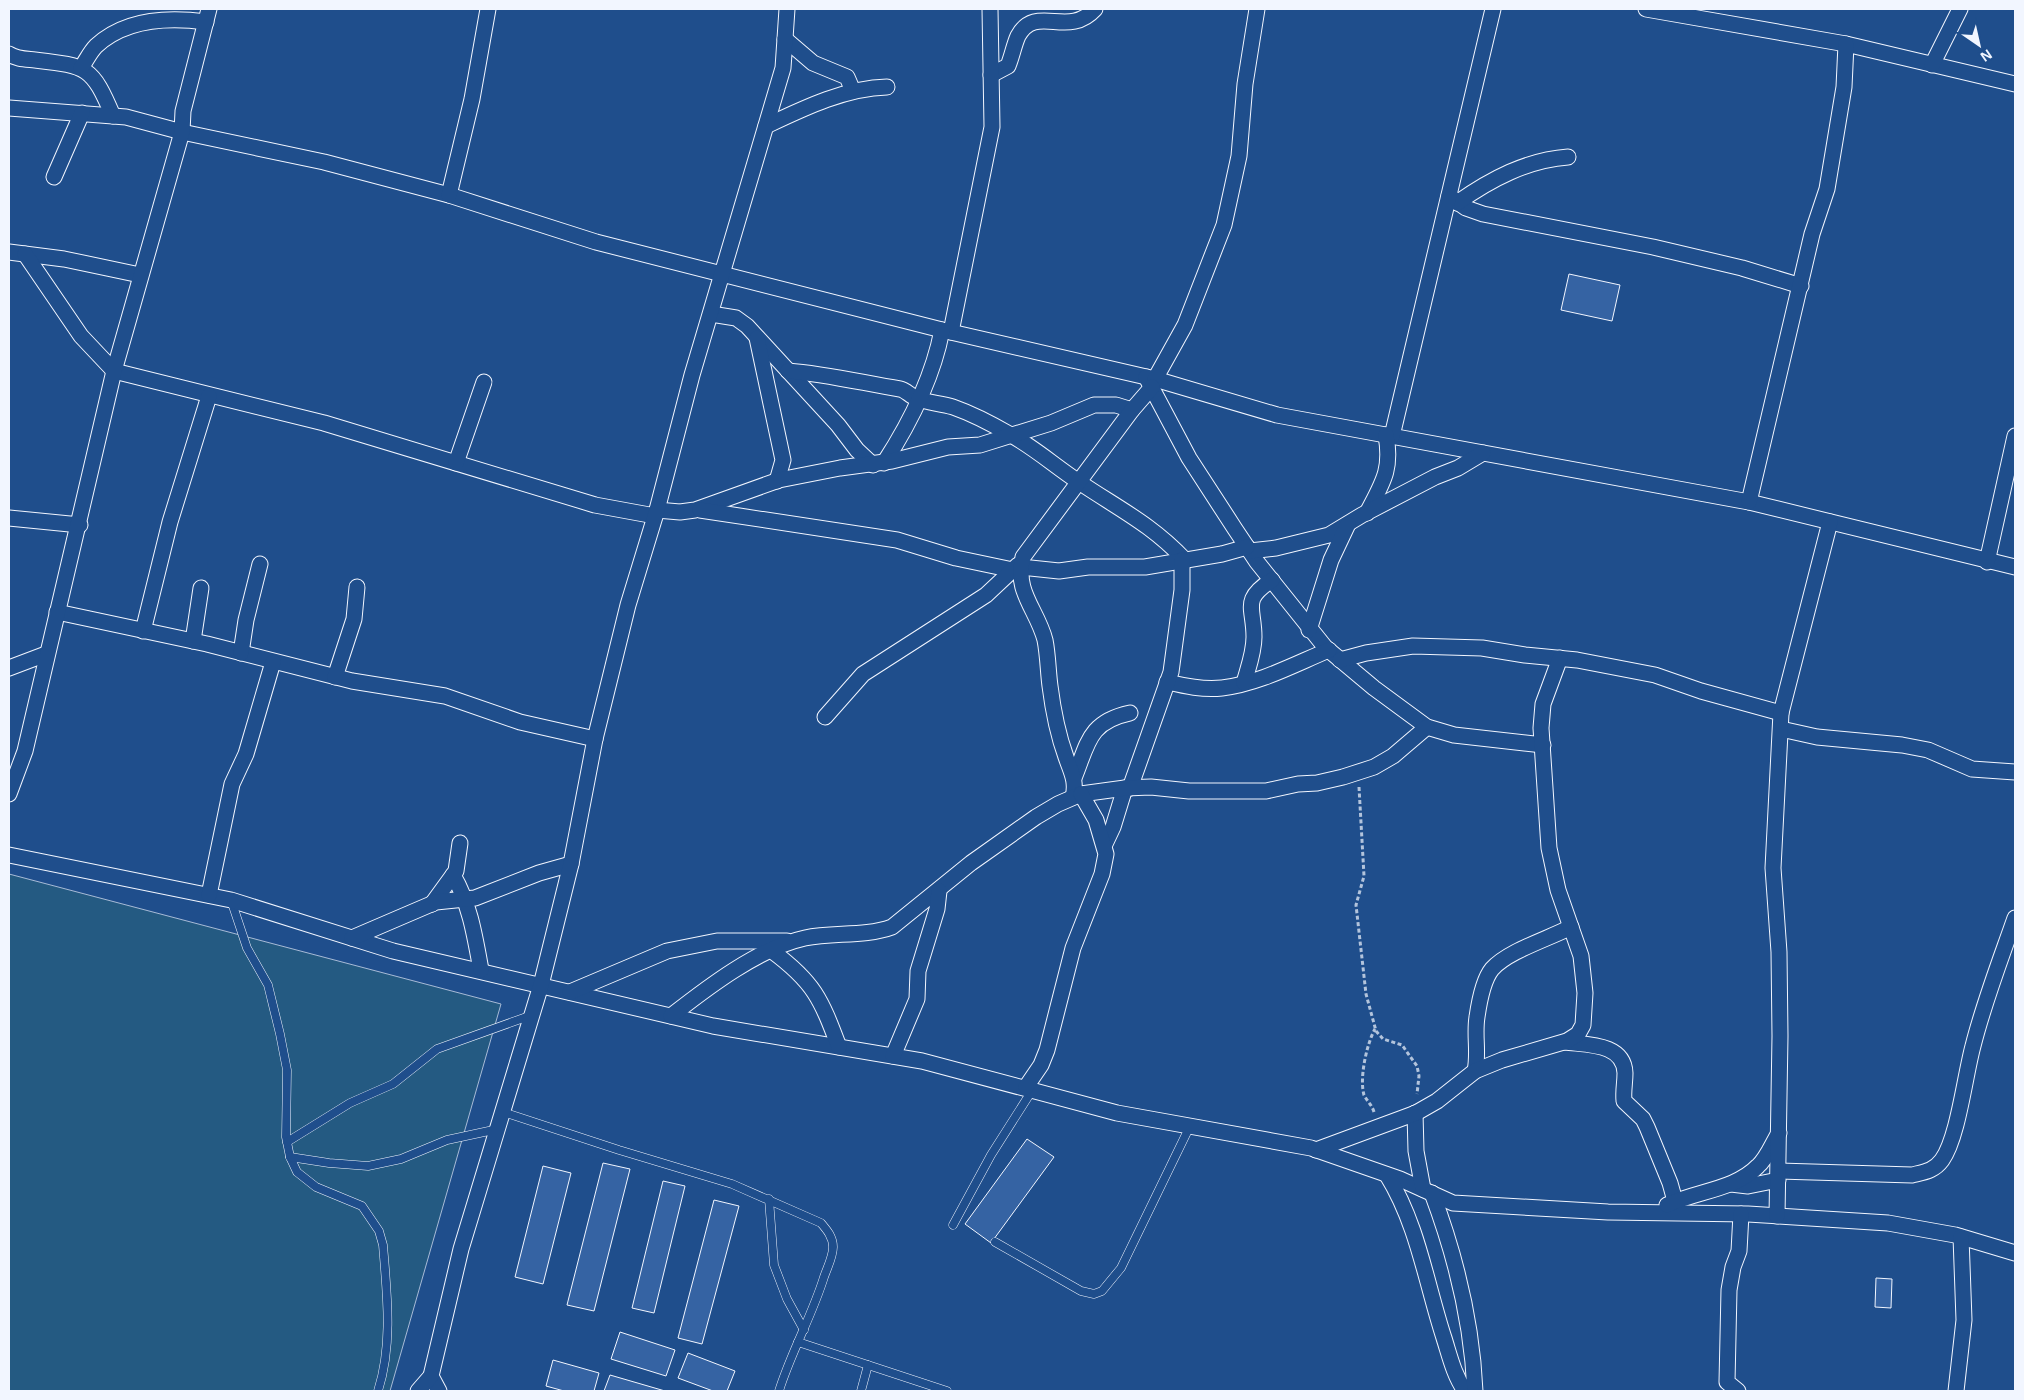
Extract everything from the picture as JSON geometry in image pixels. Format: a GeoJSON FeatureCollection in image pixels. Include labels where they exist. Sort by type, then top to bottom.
{"type":"FeatureCollection","features":[{"type":"Feature","properties":{"kind":"street"},"geometry":{"type":"LineString","coordinates":[[449,195],[472,99],[488,9]]}},
{"type":"Feature","properties":{"kind":"street"},"geometry":{"type":"LineString","coordinates":[[418,1391],[431,1376],[461,1249],[541,985],[571,864],[595,739],[628,605],[656,513],[692,376],[782,68],[786,9]]}},
{"type":"Feature","properties":{"kind":"street"},"geometry":{"type":"LineString","coordinates":[[878,464],[899,439],[930,374],[946,331],[992,127],[990,9]]}},
{"type":"Feature","properties":{"kind":"street"},"geometry":{"type":"LineString","coordinates":[[991,75],[1008,66],[1019,34],[1039,14],[1064,23],[1078,22],[1095,9]]}},
{"type":"Feature","properties":{"kind":"street"},"geometry":{"type":"LineString","coordinates":[[825,717],[863,674],[986,595],[1019,566],[1151,381],[1185,325],[1224,225],[1239,156],[1245,84],[1256,9]]}},
{"type":"Feature","properties":{"kind":"street"},"geometry":{"type":"LineString","coordinates":[[1367,513],[1387,473],[1389,435],[1453,200],[1493,9]]}},
{"type":"Feature","properties":{"kind":"street"},"geometry":{"type":"LineString","coordinates":[[1646,9],[1664,10],[1846,44],[2015,84]]}},
{"type":"Feature","properties":{"kind":"street"},"geometry":{"type":"LineString","coordinates":[[1932,65],[1960,9]]}},
{"type":"Feature","properties":{"kind":"street"},"geometry":{"type":"LineString","coordinates":[[9,794],[25,751],[46,654],[80,525],[114,371],[182,132],[183,111],[208,16],[165,20],[115,32],[96,46],[81,68]]}},
{"type":"Feature","properties":{"kind":"street"},"geometry":{"type":"LineString","coordinates":[[784,39],[814,63],[847,77],[853,91]]}},
{"type":"Feature","properties":{"kind":"street"},"geometry":{"type":"LineString","coordinates":[[1749,502],[1812,234],[1827,189],[1844,87],[1846,44]]}},
{"type":"Feature","properties":{"kind":"street"},"geometry":{"type":"LineString","coordinates":[[9,54],[21,58],[81,68],[100,86],[113,116]]}},
{"type":"Feature","properties":{"kind":"street"},"geometry":{"type":"LineString","coordinates":[[766,126],[853,91],[868,87],[887,87]]}},
{"type":"Feature","properties":{"kind":"street"},"geometry":{"type":"LineString","coordinates":[[9,108],[126,117],[182,132],[239,142],[449,195],[596,242],[1151,381],[1277,415],[1749,502],[1988,562],[2015,567]]}},
{"type":"Feature","properties":{"kind":"street"},"geometry":{"type":"LineString","coordinates":[[54,177],[82,113]]}},
{"type":"Feature","properties":{"kind":"street"},"geometry":{"type":"LineString","coordinates":[[1453,200],[1529,164],[1544,159],[1568,157]]}},
{"type":"Feature","properties":{"kind":"street"},"geometry":{"type":"LineString","coordinates":[[1453,200],[1483,214],[1653,247],[1801,286]]}},
{"type":"Feature","properties":{"kind":"street"},"geometry":{"type":"LineString","coordinates":[[9,252],[64,259],[140,275]]}},
{"type":"Feature","properties":{"kind":"street"},"geometry":{"type":"LineString","coordinates":[[25,254],[82,336],[114,371],[324,423],[595,505],[656,513],[699,509],[777,481],[840,468],[878,464],[948,448],[980,445],[1051,423],[1094,405],[1110,404],[1132,410]]}},
{"type":"Feature","properties":{"kind":"street"},"geometry":{"type":"LineString","coordinates":[[711,314],[736,318],[747,326],[838,424],[857,450],[878,464]]}},
{"type":"Feature","properties":{"kind":"street"},"geometry":{"type":"LineString","coordinates":[[757,338],[783,460],[777,481]]}},
{"type":"Feature","properties":{"kind":"street"},"geometry":{"type":"LineString","coordinates":[[788,371],[873,382],[887,388],[904,390],[918,399],[952,407],[1011,435],[1080,483],[1138,518],[1183,560],[1182,590],[1171,672],[1114,827],[1105,844]]}},
{"type":"Feature","properties":{"kind":"street"},"geometry":{"type":"LineString","coordinates":[[1151,381],[1189,458],[1248,549],[1309,630],[1334,655],[1387,698],[1427,727],[1454,735],[1543,745]]}},
{"type":"Feature","properties":{"kind":"street"},"geometry":{"type":"LineString","coordinates":[[456,463],[484,382]]}},
{"type":"Feature","properties":{"kind":"street"},"geometry":{"type":"LineString","coordinates":[[143,631],[170,522],[209,396]]}},
{"type":"Feature","properties":{"kind":"street"},"geometry":{"type":"LineString","coordinates":[[1988,562],[2014,445]]}},
{"type":"Feature","properties":{"kind":"street"},"geometry":{"type":"LineString","coordinates":[[699,509],[897,540],[956,558],[1059,571],[1088,566],[1127,569],[1303,542],[1328,535],[1435,477],[1458,468],[1483,453]]}},
{"type":"Feature","properties":{"kind":"street"},"geometry":{"type":"LineString","coordinates":[[9,518],[80,525]]}},
{"type":"Feature","properties":{"kind":"street"},"geometry":{"type":"LineString","coordinates":[[1777,1216],[1779,1176],[1779,952],[1773,868],[1781,721],[1830,522]]}},
{"type":"Feature","properties":{"kind":"street"},"geometry":{"type":"LineString","coordinates":[[1309,630],[1331,560],[1348,524]]}},
{"type":"Feature","properties":{"kind":"street"},"geometry":{"type":"LineString","coordinates":[[241,653],[246,620],[260,564]]}},
{"type":"Feature","properties":{"kind":"street"},"geometry":{"type":"LineString","coordinates":[[1019,566],[1023,588],[1045,640],[1050,688],[1060,740],[1074,778],[1077,796],[1096,820],[1105,844],[1106,854],[1102,874],[1073,948],[1047,1050],[1029,1088]]}},
{"type":"Feature","properties":{"kind":"street"},"geometry":{"type":"LineString","coordinates":[[1244,683],[1251,660],[1254,638],[1250,602],[1254,594],[1272,580]]}},
{"type":"Feature","properties":{"kind":"street"},"geometry":{"type":"LineString","coordinates":[[335,677],[354,619],[357,587]]}},
{"type":"Feature","properties":{"kind":"street"},"geometry":{"type":"LineString","coordinates":[[193,641],[201,588]]}},
{"type":"Feature","properties":{"kind":"street"},"geometry":{"type":"LineString","coordinates":[[57,612],[193,641],[335,677],[445,696],[520,722],[595,739]]}},
{"type":"Feature","properties":{"kind":"street"},"geometry":{"type":"LineString","coordinates":[[1167,682],[1194,688],[1221,688],[1244,683],[1334,655],[1366,653],[1413,646],[1482,648],[1560,658],[1655,675],[1781,721],[1817,737],[1902,745],[1928,750],[1972,769],[2015,772]]}},
{"type":"Feature","properties":{"kind":"street"},"geometry":{"type":"LineString","coordinates":[[9,668],[46,654]]}},
{"type":"Feature","properties":{"kind":"street"},"geometry":{"type":"LineString","coordinates":[[1316,1150],[1416,1113],[1436,1101],[1475,1071],[1502,1060],[1565,1042],[1578,1034],[1583,1025],[1585,1012],[1581,956],[1558,890],[1549,848],[1543,745],[1543,704],[1560,658]]}},
{"type":"Feature","properties":{"kind":"street"},"geometry":{"type":"LineString","coordinates":[[209,895],[232,784],[246,754],[274,662]]}},
{"type":"Feature","properties":{"kind":"street"},"geometry":{"type":"LineString","coordinates":[[1074,778],[1086,744],[1094,731],[1103,722],[1130,713]]}},
{"type":"Feature","properties":{"kind":"street"},"geometry":{"type":"LineString","coordinates":[[671,1016],[703,990],[772,951],[796,941],[806,938],[879,932],[892,927],[971,864],[1036,817],[1077,796],[1128,788],[1151,787],[1211,792],[1266,791],[1325,781],[1374,767],[1393,756],[1427,727]]}},
{"type":"Feature","properties":{"kind":"street"},"geometry":{"type":"LineString","coordinates":[[432,904],[454,875],[459,862],[460,843]]}},
{"type":"Feature","properties":{"kind":"street"},"geometry":{"type":"LineString","coordinates":[[9,855],[231,900],[393,951],[481,970],[713,1026],[922,1061],[1117,1113],[1316,1150],[1387,1175],[1453,1202],[1608,1212],[1741,1214],[1888,1223],[1961,1237],[2015,1253]]}},
{"type":"Feature","properties":{"kind":"street"},"geometry":{"type":"LineString","coordinates":[[352,938],[432,904],[466,900],[539,873],[571,864]]}},
{"type":"Feature","properties":{"kind":"street"},"geometry":{"type":"LineString","coordinates":[[454,875],[463,890],[466,900],[481,970]]}},
{"type":"Feature","properties":{"kind":"street"},"geometry":{"type":"LineString","coordinates":[[893,1056],[917,999],[918,971],[937,909],[938,891]]}},
{"type":"Feature","properties":{"kind":"street"},"geometry":{"type":"LineString","coordinates":[[1732,1184],[1748,1186],[1779,1176],[1912,1175],[1930,1171],[1941,1162],[1953,1136],[1972,1048],[1986,1000],[2015,918]]}},
{"type":"Feature","properties":{"kind":"street"},"geometry":{"type":"LineString","coordinates":[[1475,1071],[1478,1059],[1477,1018],[1486,979],[1492,970],[1503,960],[1571,927]]}},
{"type":"Feature","properties":{"kind":"street"},"geometry":{"type":"LineString","coordinates":[[570,992],[667,951],[717,941],[796,941]]}},
{"type":"Feature","properties":{"kind":"street"},"geometry":{"type":"LineString","coordinates":[[772,951],[803,976],[812,987],[823,1006],[839,1047]]}},
{"type":"Feature","properties":{"kind":"street"},"geometry":{"type":"LineString","coordinates":[[1565,1042],[1602,1047],[1612,1050],[1619,1056],[1625,1074],[1624,1101],[1643,1119],[1670,1183],[1675,1201]]}},
{"type":"Feature","properties":{"kind":"street"},"geometry":{"type":"LineString","coordinates":[[1416,1113],[1416,1151],[1427,1191],[1448,1237],[1462,1290],[1471,1339],[1475,1391]]}},
{"type":"Feature","properties":{"kind":"street"},"geometry":{"type":"LineString","coordinates":[[1654,1212],[1675,1201],[1732,1184],[1746,1176],[1760,1165],[1779,1132]]}},
{"type":"Feature","properties":{"kind":"street"},"geometry":{"type":"LineString","coordinates":[[1387,1175],[1401,1197],[1410,1218],[1436,1313],[1457,1379],[1465,1391]]}},
{"type":"Feature","properties":{"kind":"street"},"geometry":{"type":"LineString","coordinates":[[1738,1391],[1727,1382],[1726,1373],[1729,1346],[1729,1290],[1733,1267],[1739,1251],[1741,1214]]}},
{"type":"Feature","properties":{"kind":"street"},"geometry":{"type":"LineString","coordinates":[[1956,1391],[1961,1362],[1964,1320],[1961,1237]]}},
{"type":"Feature","properties":{"kind":"street"},"geometry":{"type":"LineString","coordinates":[[431,1376],[439,1391]]}},
{"type":"Feature","properties":{"kind":"lane"},"geometry":{"type":"LineString","coordinates":[[231,900],[247,948],[268,985],[280,1034],[286,1070],[287,1142],[290,1157],[298,1172],[316,1187],[362,1206],[379,1231],[384,1262],[387,1338],[385,1370],[378,1391]]}},
{"type":"Feature","properties":{"kind":"lane"},"geometry":{"type":"LineString","coordinates":[[287,1142],[350,1104],[393,1084],[437,1050],[532,1015]]}},
{"type":"Feature","properties":{"kind":"lane"},"geometry":{"type":"LineString","coordinates":[[953,1224],[1029,1088]]}},
{"type":"Feature","properties":{"kind":"lane"},"geometry":{"type":"LineString","coordinates":[[503,1112],[732,1184],[821,1223],[830,1235],[833,1246],[830,1258],[804,1330],[787,1364],[778,1391]]}},
{"type":"Feature","properties":{"kind":"lane"},"geometry":{"type":"LineString","coordinates":[[995,1242],[1081,1291],[1094,1294],[1102,1291],[1121,1268],[1190,1126]]}},
{"type":"Feature","properties":{"kind":"lane"},"geometry":{"type":"LineString","coordinates":[[290,1157],[368,1166],[401,1159],[447,1140],[498,1129]]}},
{"type":"Feature","properties":{"kind":"lane"},"geometry":{"type":"LineString","coordinates":[[769,1199],[774,1265],[787,1299],[804,1330]]}},
{"type":"Feature","properties":{"kind":"lane"},"geometry":{"type":"LineString","coordinates":[[798,1342],[947,1391]]}},
{"type":"Feature","properties":{"kind":"lane"},"geometry":{"type":"LineString","coordinates":[[861,1391],[868,1365]]}},
{"type":"Feature","properties":{"kind":"path"},"geometry":{"type":"LineString","coordinates":[[1358,772],[1364,876],[1356,905],[1366,994],[1375,1029],[1383,1039],[1402,1045],[1417,1066],[1419,1076],[1416,1113]]}},
{"type":"Feature","properties":{"kind":"path"},"geometry":{"type":"LineString","coordinates":[[1375,1029],[1368,1040],[1364,1091],[1375,1114],[1376,1127]]}},
{"type":"Feature","properties":{"kind":"shaded area"},"geometry":{"type":"Polygon","coordinates":[[[9,874],[501,1004],[390,1391],[9,1391],[9,874]]]}},
{"type":"Feature","properties":{"kind":"building"},"geometry":{"type":"Polygon","coordinates":[[[1569,274],[1620,285],[1612,321],[1561,310],[1569,274]]]}},
{"type":"Feature","properties":{"kind":"building"},"geometry":{"type":"Polygon","coordinates":[[[1027,1139],[1054,1157],[991,1243],[965,1224],[1027,1139]]]}},
{"type":"Feature","properties":{"kind":"building"},"geometry":{"type":"Polygon","coordinates":[[[603,1163],[630,1169],[594,1311],[567,1305],[603,1163]]]}},
{"type":"Feature","properties":{"kind":"building"},"geometry":{"type":"Polygon","coordinates":[[[543,1166],[571,1173],[543,1284],[515,1277],[543,1166]]]}},
{"type":"Feature","properties":{"kind":"building"},"geometry":{"type":"Polygon","coordinates":[[[663,1181],[685,1186],[654,1313],[632,1308],[663,1181]]]}},
{"type":"Feature","properties":{"kind":"building"},"geometry":{"type":"Polygon","coordinates":[[[714,1200],[739,1206],[702,1344],[678,1338],[714,1200]]]}},
{"type":"Feature","properties":{"kind":"building"},"geometry":{"type":"Polygon","coordinates":[[[1876,1278],[1892,1279],[1891,1308],[1875,1307],[1876,1278]]]}},
{"type":"Feature","properties":{"kind":"building"},"geometry":{"type":"Polygon","coordinates":[[[620,1332],[675,1350],[666,1376],[611,1359],[620,1332]]]}},
{"type":"Feature","properties":{"kind":"building"},"geometry":{"type":"Polygon","coordinates":[[[688,1353],[735,1371],[727,1391],[713,1391],[678,1378],[688,1353]]]}},
{"type":"Feature","properties":{"kind":"building"},"geometry":{"type":"Polygon","coordinates":[[[553,1360],[599,1373],[594,1391],[564,1391],[546,1386],[553,1360]]]}},
{"type":"Feature","properties":{"kind":"building"},"geometry":{"type":"Polygon","coordinates":[[[610,1375],[665,1391],[604,1391],[610,1375]]]}}]}
